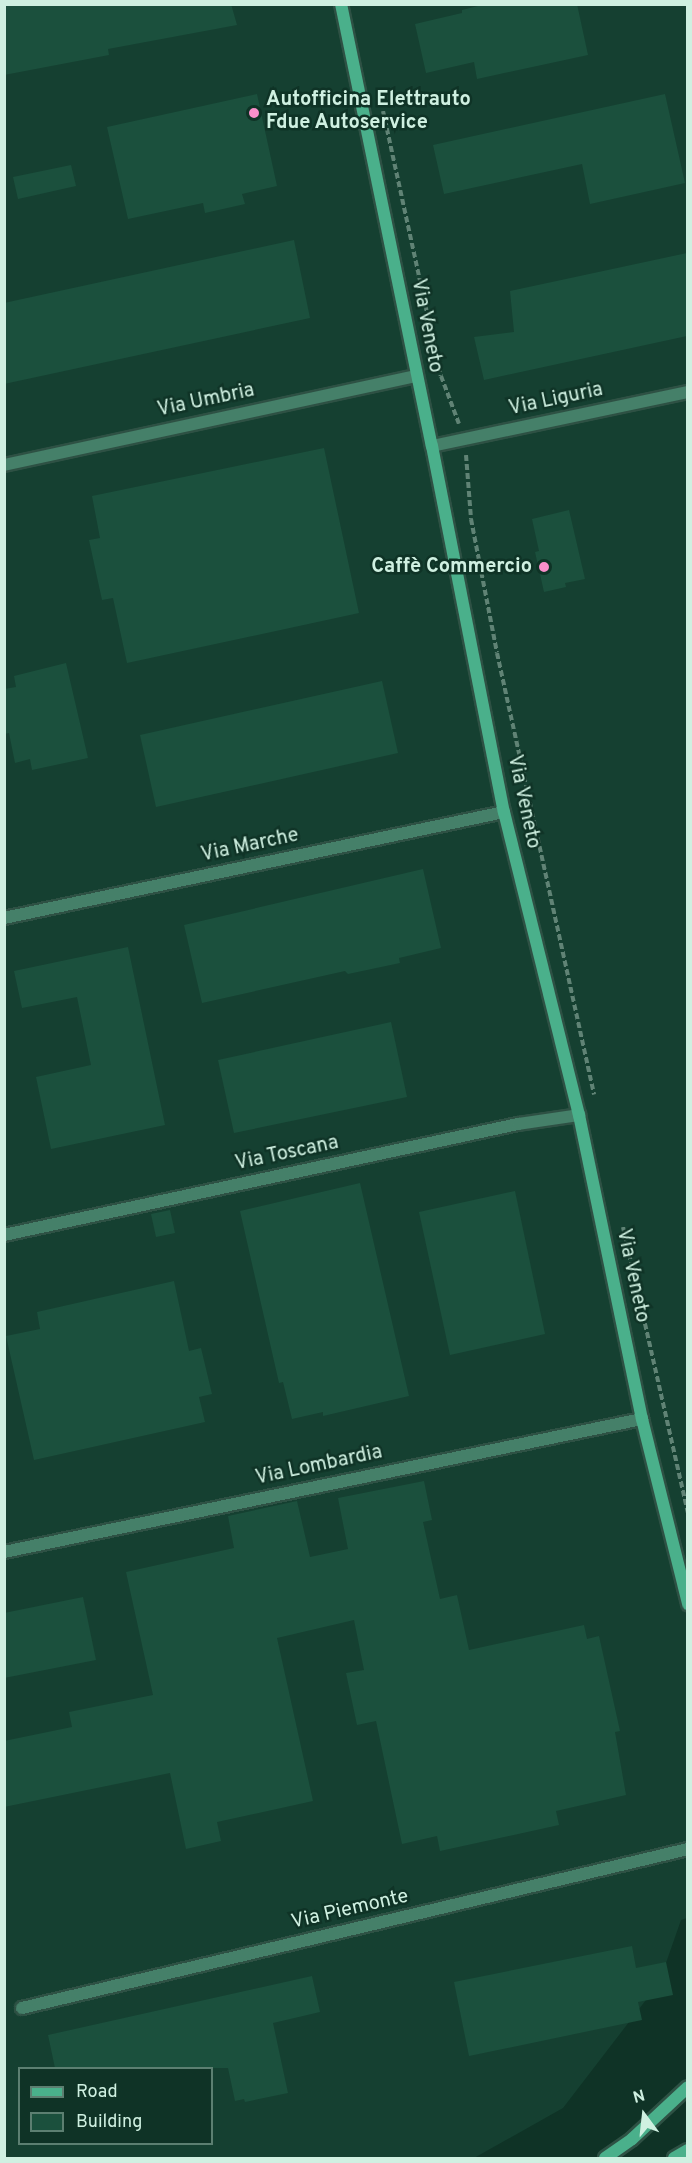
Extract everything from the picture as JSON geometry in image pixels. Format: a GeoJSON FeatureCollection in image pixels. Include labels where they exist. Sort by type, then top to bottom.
{"type":"FeatureCollection","features":[{"type":"Feature","properties":{"kind":"main road","name":"Via Veneto"},"geometry":{"type":"LineString","coordinates":[[341,4],[504,812],[579,1115],[642,1419],[687,1604]]}},
{"type":"Feature","properties":{"kind":"main road"},"geometry":{"type":"LineString","coordinates":[[605,2158],[632,2139],[687,2087]]}},
{"type":"Feature","properties":{"kind":"main road"},"geometry":{"type":"LineString","coordinates":[[675,2158],[687,2150]]}},
{"type":"Feature","properties":{"kind":"street","name":"Via Umbria"},"geometry":{"type":"LineString","coordinates":[[4,465],[416,376]]}},
{"type":"Feature","properties":{"kind":"street","name":"Via Liguria"},"geometry":{"type":"LineString","coordinates":[[432,446],[687,392]]}},
{"type":"Feature","properties":{"kind":"street","name":"Via Marche"},"geometry":{"type":"LineString","coordinates":[[4,918],[504,812]]}},
{"type":"Feature","properties":{"kind":"street","name":"Via Toscana"},"geometry":{"type":"LineString","coordinates":[[4,1235],[518,1124],[579,1115]]}},
{"type":"Feature","properties":{"kind":"street","name":"Via Lombardia"},"geometry":{"type":"LineString","coordinates":[[4,1552],[642,1419]]}},
{"type":"Feature","properties":{"kind":"street","name":"Via Piemonte"},"geometry":{"type":"LineString","coordinates":[[22,2008],[687,1849]]}},
{"type":"Feature","properties":{"kind":"path"},"geometry":{"type":"LineString","coordinates":[[383,109],[441,376],[465,440],[471,519],[497,653],[596,1101]]}},
{"type":"Feature","properties":{"kind":"path"},"geometry":{"type":"LineString","coordinates":[[621,1217],[687,1514]]}},
{"type":"Feature","properties":{"kind":"shaded area"},"geometry":{"type":"Polygon","coordinates":[[[5,5],[687,5],[687,1918],[681,1920],[659,1983],[563,2108],[474,2158],[5,2158],[5,5]]]}},
{"type":"Feature","properties":{"kind":"building"},"geometry":{"type":"Polygon","coordinates":[[[4,4],[231,4],[237,25],[108,49],[109,55],[4,75],[4,4]]]}},
{"type":"Feature","properties":{"kind":"building"},"geometry":{"type":"Polygon","coordinates":[[[486,4],[577,4],[588,55],[477,79],[474,62],[426,73],[415,24],[462,13],[462,10],[486,4]]]}},
{"type":"Feature","properties":{"kind":"building"},"geometry":{"type":"Polygon","coordinates":[[[257,94],[277,186],[242,194],[245,204],[205,213],[203,203],[128,219],[107,127],[257,94]]]}},
{"type":"Feature","properties":{"kind":"building"},"geometry":{"type":"Polygon","coordinates":[[[665,94],[685,183],[590,204],[582,164],[444,194],[433,145],[665,94]]]}},
{"type":"Feature","properties":{"kind":"building"},"geometry":{"type":"Polygon","coordinates":[[[71,165],[76,186],[18,199],[13,177],[71,165]]]}},
{"type":"Feature","properties":{"kind":"building"},"geometry":{"type":"Polygon","coordinates":[[[294,240],[310,318],[4,384],[4,303],[294,240]]]}},
{"type":"Feature","properties":{"kind":"building"},"geometry":{"type":"Polygon","coordinates":[[[687,253],[687,336],[484,380],[474,337],[514,332],[510,291],[687,253]]]}},
{"type":"Feature","properties":{"kind":"building"},"geometry":{"type":"Polygon","coordinates":[[[324,448],[359,613],[127,663],[113,598],[102,600],[89,540],[100,538],[92,496],[324,448]]]}},
{"type":"Feature","properties":{"kind":"building"},"geometry":{"type":"Polygon","coordinates":[[[569,510],[585,579],[565,583],[566,587],[544,592],[535,552],[539,551],[532,519],[569,510]]]}},
{"type":"Feature","properties":{"kind":"building"},"geometry":{"type":"Polygon","coordinates":[[[66,663],[88,758],[32,770],[30,759],[15,763],[9,733],[4,734],[4,689],[16,687],[14,676],[66,663]]]}},
{"type":"Feature","properties":{"kind":"building"},"geometry":{"type":"Polygon","coordinates":[[[382,681],[398,753],[156,807],[140,735],[382,681]]]}},
{"type":"Feature","properties":{"kind":"building"},"geometry":{"type":"Polygon","coordinates":[[[423,869],[441,948],[399,958],[400,963],[348,974],[345,971],[202,1003],[184,925],[423,869]]]}},
{"type":"Feature","properties":{"kind":"building"},"geometry":{"type":"Polygon","coordinates":[[[128,947],[165,1125],[51,1149],[36,1077],[91,1065],[77,997],[22,1008],[14,971],[128,947]]]}},
{"type":"Feature","properties":{"kind":"building"},"geometry":{"type":"Polygon","coordinates":[[[391,1022],[407,1097],[234,1133],[218,1060],[391,1022]]]}},
{"type":"Feature","properties":{"kind":"building"},"geometry":{"type":"Polygon","coordinates":[[[360,1183],[409,1396],[323,1416],[323,1412],[292,1419],[283,1382],[279,1383],[240,1211],[360,1183]]]}},
{"type":"Feature","properties":{"kind":"building"},"geometry":{"type":"Polygon","coordinates":[[[515,1191],[545,1334],[450,1355],[419,1212],[515,1191]]]}},
{"type":"Feature","properties":{"kind":"building"},"geometry":{"type":"Polygon","coordinates":[[[170,1210],[175,1233],[156,1237],[151,1214],[170,1210]]]}},
{"type":"Feature","properties":{"kind":"building"},"geometry":{"type":"Polygon","coordinates":[[[174,1281],[189,1351],[201,1348],[212,1394],[199,1397],[205,1422],[34,1460],[6,1336],[40,1329],[37,1312],[174,1281]]]}},
{"type":"Feature","properties":{"kind":"building"},"geometry":{"type":"Polygon","coordinates":[[[424,1481],[432,1520],[423,1522],[440,1599],[457,1595],[469,1650],[584,1625],[587,1639],[599,1636],[620,1731],[615,1732],[626,1795],[556,1811],[559,1825],[440,1851],[437,1836],[402,1844],[376,1721],[357,1725],[346,1673],[364,1670],[354,1620],[277,1638],[313,1801],[217,1822],[221,1841],[186,1849],[170,1773],[4,1807],[4,1741],[72,1727],[69,1712],[153,1695],[126,1572],[234,1548],[228,1516],[297,1501],[310,1557],[348,1549],[338,1498],[424,1481]]]}},
{"type":"Feature","properties":{"kind":"building"},"geometry":{"type":"Polygon","coordinates":[[[83,1597],[96,1660],[4,1678],[4,1613],[83,1597]]]}},
{"type":"Feature","properties":{"kind":"building"},"geometry":{"type":"Polygon","coordinates":[[[632,1946],[636,1968],[666,1962],[673,1995],[638,2002],[642,2020],[469,2056],[454,1982],[632,1946]]]}},
{"type":"Feature","properties":{"kind":"building"},"geometry":{"type":"Polygon","coordinates":[[[312,1976],[320,2012],[273,2023],[288,2093],[245,2102],[244,2099],[235,2101],[228,2068],[55,2067],[48,2035],[312,1976]]]}},
{"type":"Feature","properties":{"kind":"place","name":"Autofficina Elettrauto Fdue Autoservice"},"geometry":{"type":"Point","coordinates":[254,113]}},
{"type":"Feature","properties":{"kind":"place","name":"Caffè Commercio"},"geometry":{"type":"Point","coordinates":[544,567]}}]}
